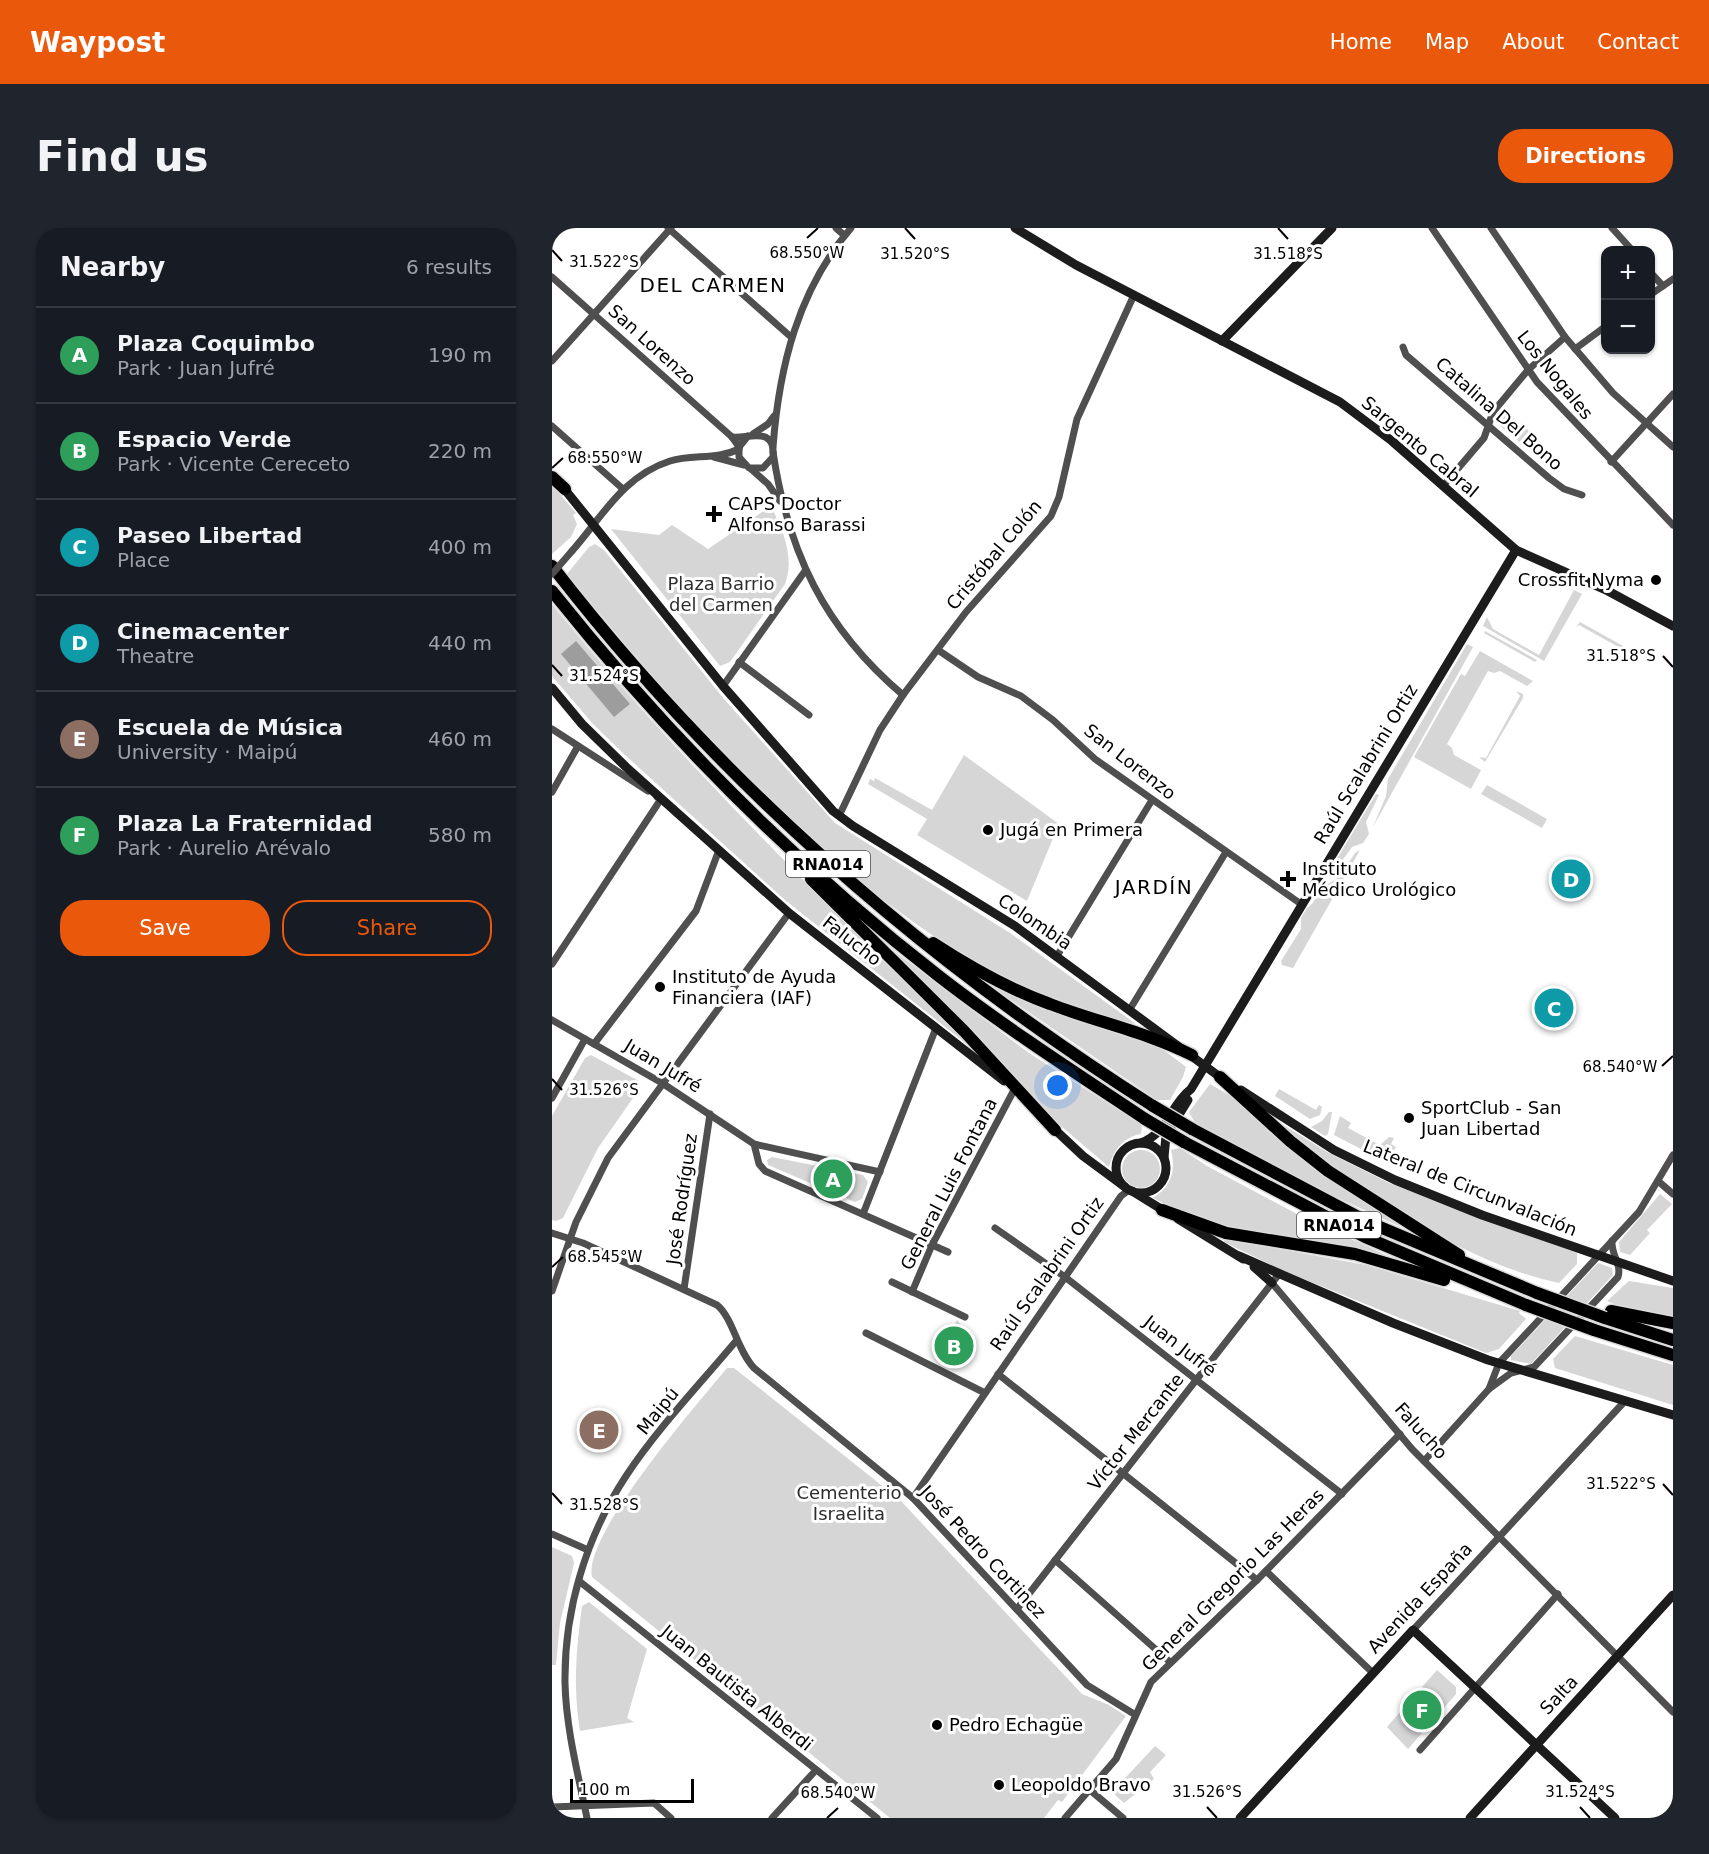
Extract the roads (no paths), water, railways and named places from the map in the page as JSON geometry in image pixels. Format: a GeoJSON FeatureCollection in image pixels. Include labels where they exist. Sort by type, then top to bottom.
{"type":"FeatureCollection","features":[{"type":"Feature","properties":{"kind":"highway"},"geometry":{"type":"LineString","coordinates":[[552,477],[565,489]]}},
{"type":"Feature","properties":{"kind":"highway","name":"RNA014"},"geometry":{"type":"LineString","coordinates":[[552,566],[610,639],[701,741],[788,827],[883,911],[993,998],[1153,1106],[1368,1222],[1498,1278],[1556,1300],[1608,1314],[1673,1340]]}},
{"type":"Feature","properties":{"kind":"highway","name":"RNA014"},"geometry":{"type":"LineString","coordinates":[[552,591],[641,697],[714,776],[837,892],[924,965],[1034,1046],[1184,1142],[1346,1228],[1500,1296],[1594,1330],[1673,1355]]}},
{"type":"Feature","properties":{"kind":"highway"},"geometry":{"type":"LineString","coordinates":[[714,776],[807,875],[987,1055],[1055,1130]]}},
{"type":"Feature","properties":{"kind":"highway"},"geometry":{"type":"LineString","coordinates":[[883,911],[963,963],[1011,988],[1064,1010],[1145,1034],[1192,1054]]}},
{"type":"Feature","properties":{"kind":"highway"},"geometry":{"type":"LineString","coordinates":[[1220,1077],[1290,1141],[1328,1171],[1420,1232],[1498,1278]]}},
{"type":"Feature","properties":{"kind":"highway"},"geometry":{"type":"LineString","coordinates":[[1162,1210],[1226,1233],[1355,1254],[1500,1296]]}},
{"type":"Feature","properties":{"kind":"highway"},"geometry":{"type":"LineString","coordinates":[[1608,1314],[1673,1323]]}},
{"type":"Feature","properties":{"kind":"street"},"geometry":{"type":"LineString","coordinates":[[552,361],[669,228],[791,338]]}},
{"type":"Feature","properties":{"kind":"street"},"geometry":{"type":"LineString","coordinates":[[836,228],[844,235]]}},
{"type":"Feature","properties":{"kind":"street"},"geometry":{"type":"LineString","coordinates":[[712,456],[759,469],[768,465],[773,449],[776,411],[791,338],[809,292],[850,228]]}},
{"type":"Feature","properties":{"kind":"street","name":"Sargento Cabral"},"geometry":{"type":"LineString","coordinates":[[1015,228],[1134,295],[1340,402],[1378,430],[1516,550],[1608,591],[1673,626]]}},
{"type":"Feature","properties":{"kind":"street"},"geometry":{"type":"LineString","coordinates":[[1222,341],[1332,228]]}},
{"type":"Feature","properties":{"kind":"street","name":"Los Nogales"},"geometry":{"type":"LineString","coordinates":[[1431,228],[1528,370],[1611,462],[1673,525]]}},
{"type":"Feature","properties":{"kind":"street"},"geometry":{"type":"LineString","coordinates":[[1491,228],[1564,337],[1613,393],[1673,447]]}},
{"type":"Feature","properties":{"kind":"street"},"geometry":{"type":"LineString","coordinates":[[1612,228],[1628,246]]}},
{"type":"Feature","properties":{"kind":"street","name":"San Lorenzo"},"geometry":{"type":"LineString","coordinates":[[552,277],[732,437],[739,448]]}},
{"type":"Feature","properties":{"kind":"street"},"geometry":{"type":"LineString","coordinates":[[1655,277],[1663,286]]}},
{"type":"Feature","properties":{"kind":"street"},"geometry":{"type":"LineString","coordinates":[[1655,292],[1673,279]]}},
{"type":"Feature","properties":{"kind":"street","name":"Cristóbal Colón"},"geometry":{"type":"LineString","coordinates":[[839,816],[880,730],[903,695],[966,612],[1051,516],[1059,497],[1077,418],[1134,295]]}},
{"type":"Feature","properties":{"kind":"street"},"geometry":{"type":"LineString","coordinates":[[1575,349],[1601,329]]}},
{"type":"Feature","properties":{"kind":"street"},"geometry":{"type":"LineString","coordinates":[[1443,486],[1484,438],[1493,412],[1528,370],[1564,337]]}},
{"type":"Feature","properties":{"kind":"street","name":"Catalina Del Bono"},"geometry":{"type":"LineString","coordinates":[[1403,347],[1406,355],[1549,478],[1564,489],[1582,495]]}},
{"type":"Feature","properties":{"kind":"street"},"geometry":{"type":"LineString","coordinates":[[1611,462],[1673,394]]}},
{"type":"Feature","properties":{"kind":"street"},"geometry":{"type":"LineString","coordinates":[[552,574],[595,526],[606,506],[623,489],[655,467],[670,461],[712,456],[739,448],[751,435],[768,424],[776,411]]}},
{"type":"Feature","properties":{"kind":"street"},"geometry":{"type":"LineString","coordinates":[[552,426],[623,489]]}},
{"type":"Feature","properties":{"kind":"street"},"geometry":{"type":"LineString","coordinates":[[732,437],[751,435],[767,438],[773,449],[783,505],[805,572],[845,637],[867,664],[903,695]]}},
{"type":"Feature","properties":{"kind":"street"},"geometry":{"type":"LineString","coordinates":[[739,448],[739,457],[768,484],[783,505]]}},
{"type":"Feature","properties":{"kind":"street"},"geometry":{"type":"LineString","coordinates":[[552,471],[723,686],[839,816]]}},
{"type":"Feature","properties":{"kind":"street"},"geometry":{"type":"LineString","coordinates":[[1667,519],[1673,512]]}},
{"type":"Feature","properties":{"kind":"street","name":"Raúl Scalabrini Ortiz"},"geometry":{"type":"LineString","coordinates":[[1164,1157],[1164,1139],[1189,1097],[1191,1089],[1516,550]]}},
{"type":"Feature","properties":{"kind":"street"},"geometry":{"type":"LineString","coordinates":[[723,686],[805,572]]}},
{"type":"Feature","properties":{"kind":"street","name":"San Lorenzo"},"geometry":{"type":"LineString","coordinates":[[938,650],[978,677],[1021,696],[1053,720],[1095,759],[1301,904]]}},
{"type":"Feature","properties":{"kind":"street"},"geometry":{"type":"LineString","coordinates":[[739,662],[809,715]]}},
{"type":"Feature","properties":{"kind":"street"},"geometry":{"type":"LineString","coordinates":[[552,688],[602,744],[661,799],[552,964]]}},
{"type":"Feature","properties":{"kind":"street","name":"Falucho"},"geometry":{"type":"LineString","coordinates":[[552,729],[661,799],[789,913],[1014,1090],[1083,1156],[1129,1190],[1239,1256],[1272,1283],[1424,1461],[1673,1712]]}},
{"type":"Feature","properties":{"kind":"street"},"geometry":{"type":"LineString","coordinates":[[552,792],[578,746]]}},
{"type":"Feature","properties":{"kind":"street"},"geometry":{"type":"LineString","coordinates":[[1057,956],[1152,800]]}},
{"type":"Feature","properties":{"kind":"street","name":"Colombia"},"geometry":{"type":"LineString","coordinates":[[839,816],[1015,926],[1205,1065]]}},
{"type":"Feature","properties":{"kind":"street"},"geometry":{"type":"LineString","coordinates":[[594,1044],[696,911],[719,850]]}},
{"type":"Feature","properties":{"kind":"street"},"geometry":{"type":"LineString","coordinates":[[1130,1009],[1226,852]]}},
{"type":"Feature","properties":{"kind":"street"},"geometry":{"type":"LineString","coordinates":[[552,1291],[570,1238],[599,1172],[662,1083],[789,913]]}},
{"type":"Feature","properties":{"kind":"street","name":"Juan Jufré"},"geometry":{"type":"LineString","coordinates":[[552,1020],[662,1083],[754,1144],[880,1172]]}},
{"type":"Feature","properties":{"kind":"street"},"geometry":{"type":"LineString","coordinates":[[863,1214],[936,1028]]}},
{"type":"Feature","properties":{"kind":"street"},"geometry":{"type":"LineString","coordinates":[[552,1098],[585,1039]]}},
{"type":"Feature","properties":{"kind":"street","name":"Lateral de Circunvalación"},"geometry":{"type":"LineString","coordinates":[[1205,1065],[1321,1142],[1378,1172],[1482,1215],[1618,1264],[1673,1281]]}},
{"type":"Feature","properties":{"kind":"street","name":"Raúl Scalabrini Ortiz"},"geometry":{"type":"LineString","coordinates":[[1141,1143],[1160,1133],[1184,1094],[1191,1089]]}},
{"type":"Feature","properties":{"kind":"street","name":"General Luis Fontana"},"geometry":{"type":"LineString","coordinates":[[912,1292],[932,1245],[1014,1090]]}},
{"type":"Feature","properties":{"kind":"street","name":"José Rodríguez"},"geometry":{"type":"LineString","coordinates":[[684,1288],[710,1114]]}},
{"type":"Feature","properties":{"kind":"street"},"geometry":{"type":"LineString","coordinates":[[1141,1143],[1154,1147],[1164,1157],[1166,1172],[1160,1185],[1147,1192],[1129,1190],[1116,1173],[1117,1160],[1129,1146],[1141,1143]]}},
{"type":"Feature","properties":{"kind":"street"},"geometry":{"type":"LineString","coordinates":[[754,1144],[759,1164],[765,1171],[948,1252]]}},
{"type":"Feature","properties":{"kind":"street"},"geometry":{"type":"LineString","coordinates":[[1489,1389],[1499,1363],[1639,1212],[1673,1155]]}},
{"type":"Feature","properties":{"kind":"street"},"geometry":{"type":"LineString","coordinates":[[1658,1181],[1673,1194]]}},
{"type":"Feature","properties":{"kind":"street","name":"Raúl Scalabrini Ortiz"},"geometry":{"type":"LineString","coordinates":[[913,1498],[1121,1196],[1129,1190]]}},
{"type":"Feature","properties":{"kind":"street","name":"Juan Jufré"},"geometry":{"type":"LineString","coordinates":[[995,1228],[1065,1277],[1342,1494]]}},
{"type":"Feature","properties":{"kind":"street","name":"José Pedro Cortinez"},"geometry":{"type":"LineString","coordinates":[[552,1233],[570,1238],[684,1288],[723,1310],[736,1341],[754,1368],[913,1498],[1087,1685],[1134,1714]]}},
{"type":"Feature","properties":{"kind":"street"},"geometry":{"type":"LineString","coordinates":[[1424,1461],[1489,1389],[1511,1374],[1534,1367],[1618,1277],[1618,1264],[1612,1252],[1612,1241]]}},
{"type":"Feature","properties":{"kind":"street"},"geometry":{"type":"LineString","coordinates":[[1239,1256],[1393,1323],[1499,1363],[1673,1415]]}},
{"type":"Feature","properties":{"kind":"street","name":"Víctor Mercante"},"geometry":{"type":"LineString","coordinates":[[1017,1609],[1279,1274]]}},
{"type":"Feature","properties":{"kind":"street"},"geometry":{"type":"LineString","coordinates":[[892,1282],[965,1317]]}},
{"type":"Feature","properties":{"kind":"street"},"geometry":{"type":"LineString","coordinates":[[866,1334],[985,1392]]}},
{"type":"Feature","properties":{"kind":"street","name":"Maipú"},"geometry":{"type":"LineString","coordinates":[[587,1818],[569,1722],[565,1684],[569,1626],[588,1550],[627,1475],[736,1341]]}},
{"type":"Feature","properties":{"kind":"street"},"geometry":{"type":"LineString","coordinates":[[998,1374],[1257,1580]]}},
{"type":"Feature","properties":{"kind":"street","name":"Avenida España"},"geometry":{"type":"LineString","coordinates":[[1240,1818],[1625,1401]]}},
{"type":"Feature","properties":{"kind":"street","name":"General Gregorio Las Heras"},"geometry":{"type":"LineString","coordinates":[[1065,1818],[1116,1760],[1134,1714],[1151,1682],[1257,1580],[1400,1434]]}},
{"type":"Feature","properties":{"kind":"street"},"geometry":{"type":"LineString","coordinates":[[552,1534],[588,1550]]}},
{"type":"Feature","properties":{"kind":"street"},"geometry":{"type":"LineString","coordinates":[[1055,1560],[1170,1662]]}},
{"type":"Feature","properties":{"kind":"street"},"geometry":{"type":"LineString","coordinates":[[1266,1571],[1373,1673]]}},
{"type":"Feature","properties":{"kind":"street","name":"Juan Bautista Alberdi"},"geometry":{"type":"LineString","coordinates":[[579,1581],[877,1818]]}},
{"type":"Feature","properties":{"kind":"street"},"geometry":{"type":"LineString","coordinates":[[1420,1750],[1558,1594]]}},
{"type":"Feature","properties":{"kind":"street","name":"Salta"},"geometry":{"type":"LineString","coordinates":[[1470,1818],[1673,1595]]}},
{"type":"Feature","properties":{"kind":"street"},"geometry":{"type":"LineString","coordinates":[[1413,1630],[1615,1818]]}},
{"type":"Feature","properties":{"kind":"street"},"geometry":{"type":"LineString","coordinates":[[772,1818],[816,1770]]}},
{"type":"Feature","properties":{"kind":"street"},"geometry":{"type":"LineString","coordinates":[[1090,1790],[1123,1818]]}},
{"type":"Feature","properties":{"kind":"street"},"geometry":{"type":"LineString","coordinates":[[552,1807],[654,1803],[671,1818]]}},
{"type":"Feature","properties":{"kind":"place","name":"CAPS Doctor Alfonso Barassi"},"geometry":{"type":"Point","coordinates":[714,514]}},
{"type":"Feature","properties":{"kind":"place","name":"Crossfit Nyma"},"geometry":{"type":"Point","coordinates":[1656,580]}},
{"type":"Feature","properties":{"kind":"place","name":"Jugá en Primera"},"geometry":{"type":"Point","coordinates":[988,830]}},
{"type":"Feature","properties":{"kind":"place","name":"Instituto Médico Urológico"},"geometry":{"type":"Point","coordinates":[1288,879]}},
{"type":"Feature","properties":{"kind":"place","name":"Cinemacenter"},"geometry":{"type":"Point","coordinates":[1571,879]}},
{"type":"Feature","properties":{"kind":"place","name":"Instituto de Ayuda Financiera (IAF)"},"geometry":{"type":"Point","coordinates":[660,987]}},
{"type":"Feature","properties":{"kind":"place","name":"Paseo Libertad"},"geometry":{"type":"Point","coordinates":[1554,1008]}},
{"type":"Feature","properties":{"kind":"place","name":"SportClub - San Juan Libertad"},"geometry":{"type":"Point","coordinates":[1409,1118]}},
{"type":"Feature","properties":{"kind":"place","name":"Plaza Coquimbo"},"geometry":{"type":"Point","coordinates":[833,1179]}},
{"type":"Feature","properties":{"kind":"place","name":"Espacio Verde"},"geometry":{"type":"Point","coordinates":[954,1346]}},
{"type":"Feature","properties":{"kind":"place","name":"Escuela de Música"},"geometry":{"type":"Point","coordinates":[599,1430]}},
{"type":"Feature","properties":{"kind":"place","name":"Plaza La Fraternidad"},"geometry":{"type":"Point","coordinates":[1422,1710]}},
{"type":"Feature","properties":{"kind":"place","name":"Pedro Echagüe"},"geometry":{"type":"Point","coordinates":[937,1725]}},
{"type":"Feature","properties":{"kind":"place","name":"Leopoldo Bravo"},"geometry":{"type":"Point","coordinates":[999,1785]}},
{"type":"Feature","properties":{"kind":"district","name":"DEL CARMEN"},"geometry":{"type":"Point","coordinates":[713,285]}},
{"type":"Feature","properties":{"kind":"district","name":"JARDÍN"},"geometry":{"type":"Point","coordinates":[1154,887]}},
{"type":"Feature","properties":{"kind":"park label","name":"Plaza Barrio del Carmen"},"geometry":{"type":"Point","coordinates":[721,594]}},
{"type":"Feature","properties":{"kind":"park label","name":"Cementerio Israelita"},"geometry":{"type":"Point","coordinates":[849,1503]}}]}
